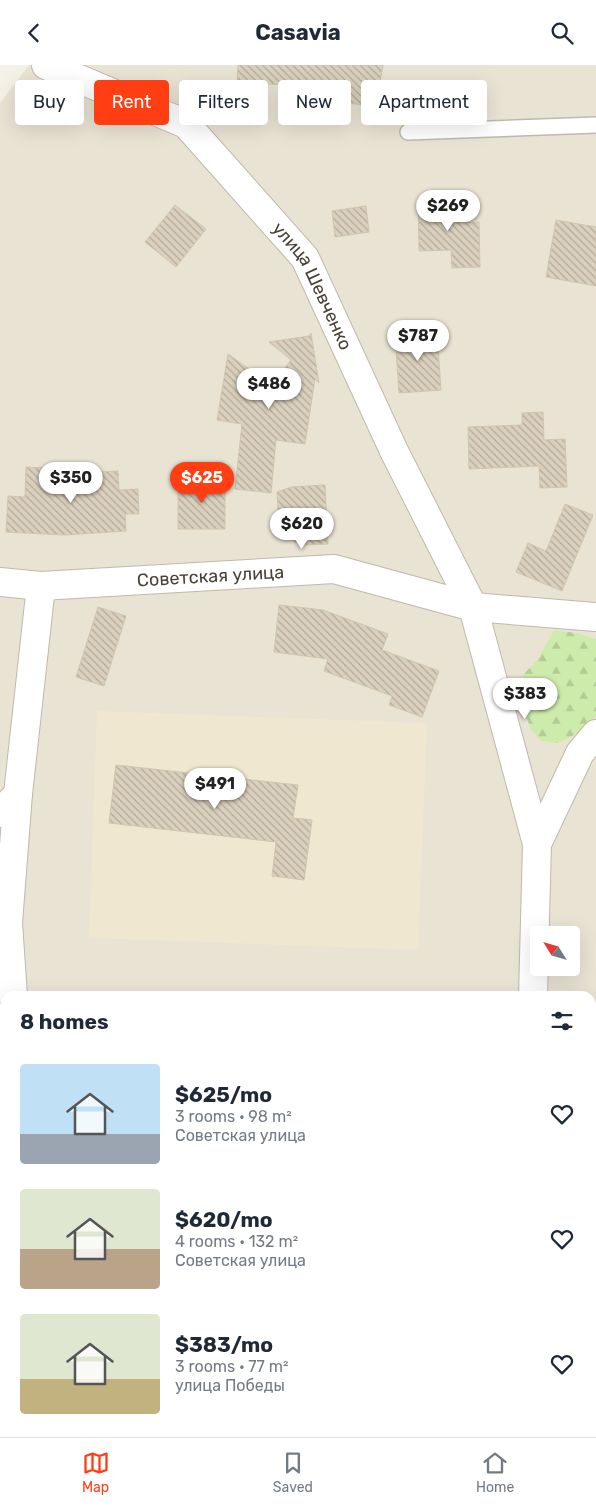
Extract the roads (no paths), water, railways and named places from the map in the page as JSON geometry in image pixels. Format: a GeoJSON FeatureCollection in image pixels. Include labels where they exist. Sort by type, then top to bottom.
{"type":"FeatureCollection","features":[{"type":"Feature","properties":{"kind":"street","name":"улица Шевченко"},"geometry":{"type":"LineString","coordinates":[[46,65],[186,124],[305,258],[394,451],[473,607],[537,844]]}},
{"type":"Feature","properties":{"kind":"street","name":"Советская улица"},"geometry":{"type":"LineString","coordinates":[[0,582],[41,586],[334,569],[473,607],[596,617]]}},
{"type":"Feature","properties":{"kind":"street"},"geometry":{"type":"LineString","coordinates":[[12,991],[4,916],[9,803],[41,586]]}},
{"type":"Feature","properties":{"kind":"street"},"geometry":{"type":"LineString","coordinates":[[533,991],[537,844],[580,753],[596,734]]}},
{"type":"Feature","properties":{"kind":"lane"},"geometry":{"type":"LineString","coordinates":[[408,132],[596,125]]}}]}
